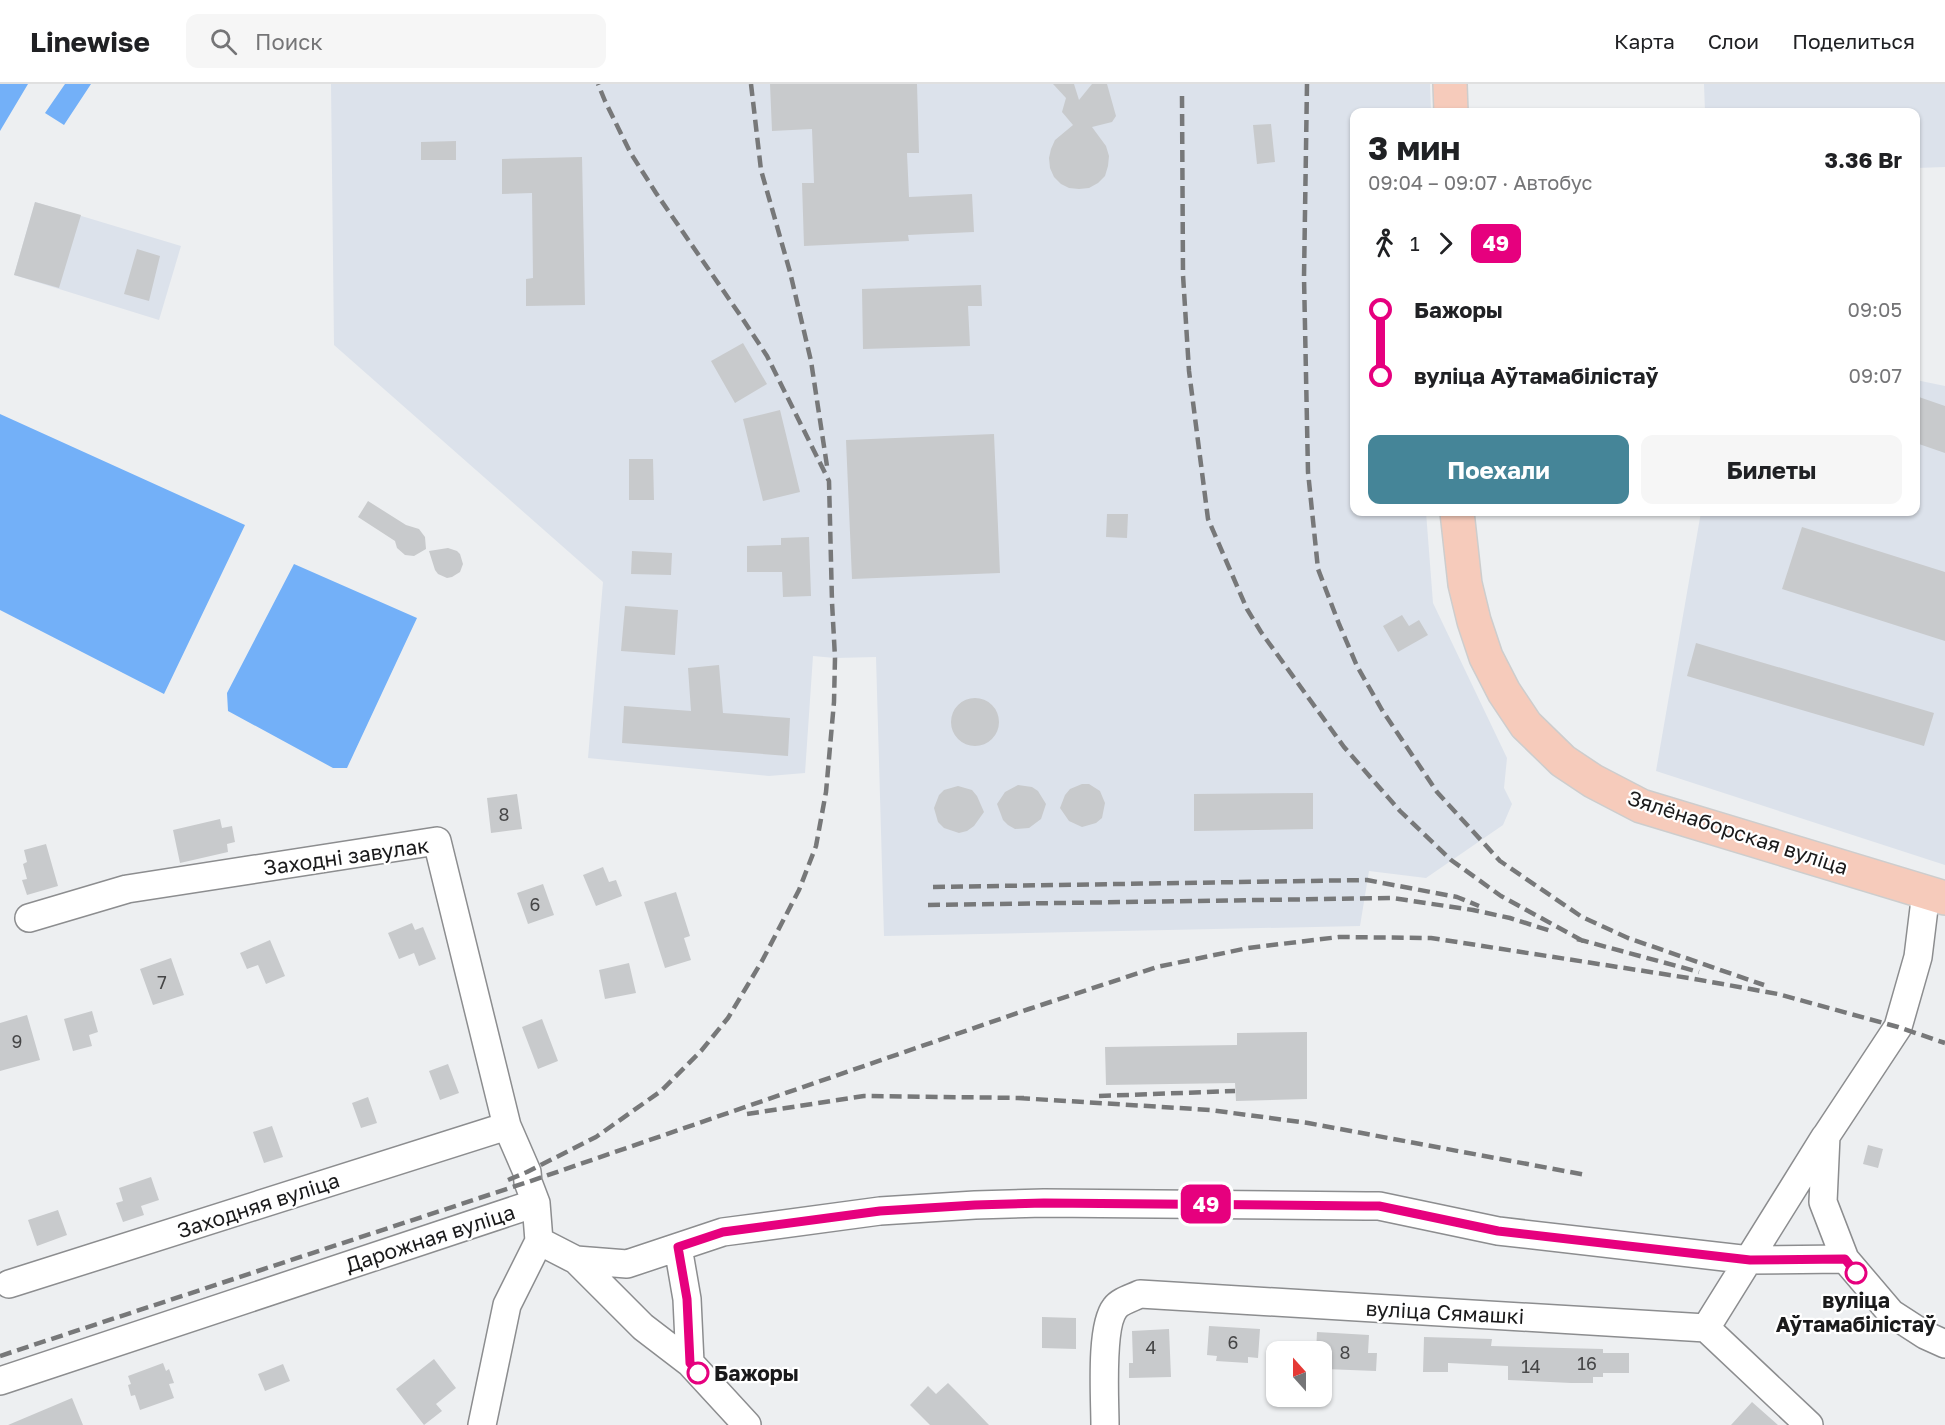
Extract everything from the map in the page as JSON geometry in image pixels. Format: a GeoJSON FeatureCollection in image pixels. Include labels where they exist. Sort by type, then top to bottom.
{"type":"FeatureCollection","features":[{"type":"Feature","properties":{"kind":"main road"},"geometry":{"type":"LineString","coordinates":[[1450,84],[1451,108]]}},
{"type":"Feature","properties":{"kind":"main road","name":"Зялёнаборская вуліца"},"geometry":{"type":"LineString","coordinates":[[1457,516],[1465,584],[1486,657],[1504,692],[1526,725],[1563,761],[1593,781],[1641,806],[1935,895]]}},
{"type":"Feature","properties":{"kind":"street","name":"Заходні завулак"},"geometry":{"type":"LineString","coordinates":[[29,918],[127,889],[437,841],[507,1126],[527,1172],[528,1182],[536,1203]]}},
{"type":"Feature","properties":{"kind":"street"},"geometry":{"type":"LineString","coordinates":[[1809,1425],[1706,1328],[1826,1136],[1898,1027],[1935,895]]}},
{"type":"Feature","properties":{"kind":"street","name":"Заходняя вуліца"},"geometry":{"type":"LineString","coordinates":[[9,1284],[507,1126]]}},
{"type":"Feature","properties":{"kind":"street"},"geometry":{"type":"LineString","coordinates":[[1826,1136],[1823,1202],[1845,1259],[1891,1313],[1925,1335],[1945,1344]]}},
{"type":"Feature","properties":{"kind":"street","name":"Дарожная вуліца"},"geometry":{"type":"LineString","coordinates":[[0,1381],[536,1203],[539,1241],[576,1260],[627,1264],[723,1232],[880,1211],[1044,1203],[1379,1206],[1498,1231],[1750,1260],[1845,1259]]}},
{"type":"Feature","properties":{"kind":"street"},"geometry":{"type":"LineString","coordinates":[[483,1425],[507,1305],[539,1241]]}},
{"type":"Feature","properties":{"kind":"street"},"geometry":{"type":"LineString","coordinates":[[678,1247],[687,1299],[690,1363]]}},
{"type":"Feature","properties":{"kind":"street"},"geometry":{"type":"LineString","coordinates":[[576,1260],[643,1327],[690,1363],[747,1425]]}},
{"type":"Feature","properties":{"kind":"street","name":"вуліца Сямашкі"},"geometry":{"type":"LineString","coordinates":[[1105,1425],[1104,1373],[1108,1318],[1116,1305],[1140,1294],[1706,1328]]}},
{"type":"Feature","properties":{"kind":"shaded area"},"geometry":{"type":"Polygon","coordinates":[[[331,84],[1430,84],[1431,108],[1350,108],[1350,516],[1426,516],[1433,603],[1507,758],[1504,788],[1512,804],[1503,825],[1426,878],[1369,871],[1360,926],[884,936],[876,657],[813,656],[805,773],[769,776],[588,758],[603,582],[334,345],[331,84]]]}},
{"type":"Feature","properties":{"kind":"shaded area"},"geometry":{"type":"Polygon","coordinates":[[[1704,84],[1945,84],[1945,167],[1920,168],[1920,108],[1705,108],[1704,84]]]}},
{"type":"Feature","properties":{"kind":"shaded area"},"geometry":{"type":"Polygon","coordinates":[[[35,202],[181,246],[159,320],[14,275],[35,202]]]}},
{"type":"Feature","properties":{"kind":"shaded area"},"geometry":{"type":"Polygon","coordinates":[[[1920,381],[1945,386],[1945,865],[1656,771],[1700,516],[1920,516],[1920,381]]]}},
{"type":"Feature","properties":{"kind":"water"},"geometry":{"type":"Polygon","coordinates":[[[0,84],[28,84],[0,131],[0,84]]]}},
{"type":"Feature","properties":{"kind":"water"},"geometry":{"type":"Polygon","coordinates":[[[65,84],[91,84],[64,125],[45,113],[65,84]]]}},
{"type":"Feature","properties":{"kind":"water"},"geometry":{"type":"Polygon","coordinates":[[[0,414],[245,525],[164,694],[0,610],[0,414]]]}},
{"type":"Feature","properties":{"kind":"water"},"geometry":{"type":"Polygon","coordinates":[[[294,564],[417,618],[347,768],[333,768],[228,711],[227,693],[294,564]]]}},
{"type":"Feature","properties":{"kind":"building"},"geometry":{"type":"Polygon","coordinates":[[[770,84],[917,84],[919,153],[907,153],[909,197],[972,194],[974,232],[908,235],[909,241],[804,246],[802,183],[814,183],[812,129],[772,131],[770,84]]]}},
{"type":"Feature","properties":{"kind":"building"},"geometry":{"type":"Polygon","coordinates":[[[1053,84],[1074,84],[1079,100],[1092,84],[1107,84],[1116,116],[1112,122],[1092,127],[1106,146],[1109,156],[1108,166],[1105,176],[1089,188],[1069,188],[1061,184],[1054,177],[1050,168],[1049,158],[1055,140],[1073,125],[1062,112],[1066,98],[1053,84]]]}},
{"type":"Feature","properties":{"kind":"building"},"geometry":{"type":"Polygon","coordinates":[[[1271,124],[1275,162],[1257,164],[1253,125],[1271,124]]]}},
{"type":"Feature","properties":{"kind":"building"},"geometry":{"type":"Polygon","coordinates":[[[456,141],[456,160],[421,160],[421,142],[456,141]]]}},
{"type":"Feature","properties":{"kind":"building"},"geometry":{"type":"Polygon","coordinates":[[[582,157],[585,305],[526,306],[526,279],[533,278],[532,193],[502,194],[502,159],[582,157]]]}},
{"type":"Feature","properties":{"kind":"building"},"geometry":{"type":"Polygon","coordinates":[[[35,202],[81,215],[59,288],[14,275],[35,202]]]}},
{"type":"Feature","properties":{"kind":"building"},"geometry":{"type":"Polygon","coordinates":[[[137,249],[160,256],[149,301],[124,294],[137,249]]]}},
{"type":"Feature","properties":{"kind":"building"},"geometry":{"type":"Polygon","coordinates":[[[981,285],[982,306],[968,306],[970,346],[863,349],[862,289],[981,285]]]}},
{"type":"Feature","properties":{"kind":"building"},"geometry":{"type":"Polygon","coordinates":[[[743,343],[767,384],[735,403],[711,361],[743,343]]]}},
{"type":"Feature","properties":{"kind":"building"},"geometry":{"type":"Polygon","coordinates":[[[1920,397],[1945,406],[1945,453],[1920,444],[1920,397]]]}},
{"type":"Feature","properties":{"kind":"building"},"geometry":{"type":"Polygon","coordinates":[[[780,410],[800,492],[763,501],[743,419],[780,410]]]}},
{"type":"Feature","properties":{"kind":"building"},"geometry":{"type":"Polygon","coordinates":[[[994,434],[1000,573],[852,579],[846,440],[994,434]]]}},
{"type":"Feature","properties":{"kind":"building"},"geometry":{"type":"Polygon","coordinates":[[[629,459],[653,459],[654,500],[629,500],[629,459]]]}},
{"type":"Feature","properties":{"kind":"building"},"geometry":{"type":"Polygon","coordinates":[[[368,501],[406,525],[419,529],[425,537],[426,549],[414,556],[405,555],[397,548],[395,541],[358,517],[368,501]]]}},
{"type":"Feature","properties":{"kind":"building"},"geometry":{"type":"Polygon","coordinates":[[[1107,514],[1128,514],[1127,538],[1106,537],[1107,514]]]}},
{"type":"Feature","properties":{"kind":"building"},"geometry":{"type":"Polygon","coordinates":[[[1802,527],[1945,572],[1945,641],[1782,589],[1802,527]]]}},
{"type":"Feature","properties":{"kind":"building"},"geometry":{"type":"Polygon","coordinates":[[[809,537],[811,596],[783,597],[782,572],[747,572],[747,546],[781,545],[781,538],[809,537]]]}},
{"type":"Feature","properties":{"kind":"building"},"geometry":{"type":"Polygon","coordinates":[[[448,548],[460,554],[463,564],[460,572],[447,578],[435,570],[429,551],[448,548]]]}},
{"type":"Feature","properties":{"kind":"building"},"geometry":{"type":"Polygon","coordinates":[[[632,551],[672,553],[671,575],[631,574],[632,551]]]}},
{"type":"Feature","properties":{"kind":"building"},"geometry":{"type":"Polygon","coordinates":[[[625,606],[678,610],[675,655],[621,651],[625,606]]]}},
{"type":"Feature","properties":{"kind":"building"},"geometry":{"type":"Polygon","coordinates":[[[1402,615],[1409,626],[1419,620],[1428,635],[1398,652],[1383,626],[1402,615]]]}},
{"type":"Feature","properties":{"kind":"building"},"geometry":{"type":"Polygon","coordinates":[[[1696,643],[1934,713],[1924,746],[1687,676],[1696,643]]]}},
{"type":"Feature","properties":{"kind":"building"},"geometry":{"type":"Polygon","coordinates":[[[719,665],[723,713],[790,718],[788,756],[622,743],[624,706],[691,711],[688,668],[719,665]]]}},
{"type":"Feature","properties":{"kind":"building"},"geometry":{"type":"Polygon","coordinates":[[[975,698],[992,705],[999,722],[992,739],[975,746],[958,739],[951,722],[958,705],[975,698]]]}},
{"type":"Feature","properties":{"kind":"building"},"geometry":{"type":"Polygon","coordinates":[[[1089,784],[1100,791],[1105,803],[1102,818],[1096,823],[1082,827],[1069,821],[1060,808],[1070,789],[1089,784]]]}},
{"type":"Feature","properties":{"kind":"building"},"geometry":{"type":"Polygon","coordinates":[[[1018,785],[1032,787],[1038,791],[1046,804],[1041,819],[1029,828],[1015,829],[1008,825],[1003,820],[997,804],[1005,792],[1018,785]]]}},
{"type":"Feature","properties":{"kind":"building"},"geometry":{"type":"Polygon","coordinates":[[[958,786],[972,790],[984,812],[974,826],[959,833],[944,828],[938,822],[934,808],[939,795],[944,790],[958,786]]]}},
{"type":"Feature","properties":{"kind":"building"},"geometry":{"type":"Polygon","coordinates":[[[1313,793],[1313,829],[1194,831],[1194,794],[1313,793]]]}},
{"type":"Feature","properties":{"kind":"building"},"geometry":{"type":"Polygon","coordinates":[[[517,794],[522,829],[491,833],[487,798],[517,794]]]}},
{"type":"Feature","properties":{"kind":"building"},"geometry":{"type":"Polygon","coordinates":[[[220,819],[222,828],[232,826],[235,842],[227,844],[228,852],[180,863],[173,830],[220,819]]]}},
{"type":"Feature","properties":{"kind":"building"},"geometry":{"type":"Polygon","coordinates":[[[46,844],[58,886],[27,895],[22,880],[27,879],[23,864],[27,862],[24,850],[46,844]]]}},
{"type":"Feature","properties":{"kind":"building"},"geometry":{"type":"Polygon","coordinates":[[[603,867],[609,882],[616,880],[622,896],[596,906],[583,875],[603,867]]]}},
{"type":"Feature","properties":{"kind":"building"},"geometry":{"type":"Polygon","coordinates":[[[543,884],[554,915],[528,924],[517,893],[543,884]]]}},
{"type":"Feature","properties":{"kind":"building"},"geometry":{"type":"Polygon","coordinates":[[[676,892],[690,936],[684,938],[691,960],[665,968],[644,902],[676,892]]]}},
{"type":"Feature","properties":{"kind":"building"},"geometry":{"type":"Polygon","coordinates":[[[412,923],[415,930],[423,927],[436,959],[419,966],[414,953],[399,959],[388,933],[412,923]]]}},
{"type":"Feature","properties":{"kind":"building"},"geometry":{"type":"Polygon","coordinates":[[[270,940],[285,976],[266,984],[258,965],[247,969],[240,953],[270,940]]]}},
{"type":"Feature","properties":{"kind":"building"},"geometry":{"type":"Polygon","coordinates":[[[171,958],[184,995],[153,1005],[140,969],[171,958]]]}},
{"type":"Feature","properties":{"kind":"building"},"geometry":{"type":"Polygon","coordinates":[[[629,963],[636,993],[605,999],[599,970],[629,963]]]}},
{"type":"Feature","properties":{"kind":"building"},"geometry":{"type":"Polygon","coordinates":[[[92,1011],[98,1032],[89,1035],[92,1046],[73,1051],[64,1019],[92,1011]]]}},
{"type":"Feature","properties":{"kind":"building"},"geometry":{"type":"Polygon","coordinates":[[[27,1015],[40,1060],[0,1071],[0,1023],[27,1015]]]}},
{"type":"Feature","properties":{"kind":"building"},"geometry":{"type":"Polygon","coordinates":[[[542,1019],[558,1061],[538,1069],[522,1027],[542,1019]]]}},
{"type":"Feature","properties":{"kind":"building"},"geometry":{"type":"Polygon","coordinates":[[[1307,1032],[1307,1099],[1236,1101],[1235,1083],[1106,1085],[1105,1047],[1237,1045],[1237,1033],[1307,1032]]]}},
{"type":"Feature","properties":{"kind":"building"},"geometry":{"type":"Polygon","coordinates":[[[448,1064],[459,1093],[440,1100],[429,1071],[448,1064]]]}},
{"type":"Feature","properties":{"kind":"building"},"geometry":{"type":"Polygon","coordinates":[[[368,1097],[377,1123],[361,1128],[352,1103],[368,1097]]]}},
{"type":"Feature","properties":{"kind":"building"},"geometry":{"type":"Polygon","coordinates":[[[272,1126],[283,1157],[264,1163],[253,1132],[272,1126]]]}},
{"type":"Feature","properties":{"kind":"building"},"geometry":{"type":"Polygon","coordinates":[[[1868,1145],[1883,1149],[1878,1168],[1863,1164],[1868,1145]]]}},
{"type":"Feature","properties":{"kind":"building"},"geometry":{"type":"Polygon","coordinates":[[[151,1177],[159,1200],[141,1206],[144,1215],[123,1222],[116,1203],[123,1201],[119,1188],[151,1177]]]}},
{"type":"Feature","properties":{"kind":"building"},"geometry":{"type":"Polygon","coordinates":[[[58,1210],[67,1235],[37,1246],[28,1220],[58,1210]]]}},
{"type":"Feature","properties":{"kind":"building"},"geometry":{"type":"Polygon","coordinates":[[[1042,1317],[1076,1318],[1076,1349],[1042,1348],[1042,1317]]]}},
{"type":"Feature","properties":{"kind":"building"},"geometry":{"type":"Polygon","coordinates":[[[1209,1326],[1260,1329],[1258,1358],[1248,1357],[1248,1363],[1216,1361],[1217,1356],[1207,1355],[1209,1326]]]}},
{"type":"Feature","properties":{"kind":"building"},"geometry":{"type":"Polygon","coordinates":[[[1169,1329],[1171,1377],[1129,1378],[1129,1363],[1133,1363],[1132,1331],[1169,1329]]]}},
{"type":"Feature","properties":{"kind":"building"},"geometry":{"type":"Polygon","coordinates":[[[1317,1332],[1369,1335],[1368,1353],[1377,1353],[1376,1371],[1332,1369],[1332,1341],[1317,1341],[1317,1332]]]}},
{"type":"Feature","properties":{"kind":"building"},"geometry":{"type":"Polygon","coordinates":[[[1424,1337],[1492,1339],[1491,1346],[1603,1349],[1603,1353],[1629,1353],[1629,1373],[1603,1373],[1603,1377],[1593,1377],[1593,1383],[1571,1383],[1508,1380],[1508,1366],[1448,1363],[1448,1372],[1423,1372],[1424,1337]]]}},
{"type":"Feature","properties":{"kind":"building"},"geometry":{"type":"Polygon","coordinates":[[[434,1359],[456,1388],[436,1404],[442,1411],[424,1425],[396,1389],[434,1359]]]}},
{"type":"Feature","properties":{"kind":"building"},"geometry":{"type":"Polygon","coordinates":[[[163,1363],[166,1371],[169,1369],[174,1383],[169,1384],[174,1398],[140,1410],[135,1395],[131,1396],[128,1376],[163,1363]]]}},
{"type":"Feature","properties":{"kind":"building"},"geometry":{"type":"Polygon","coordinates":[[[283,1364],[290,1381],[265,1391],[258,1374],[283,1364]]]}},
{"type":"Feature","properties":{"kind":"building"},"geometry":{"type":"Polygon","coordinates":[[[948,1383],[989,1425],[930,1425],[910,1405],[928,1386],[936,1394],[948,1383]]]}},
{"type":"Feature","properties":{"kind":"building"},"geometry":{"type":"Polygon","coordinates":[[[72,1398],[83,1425],[8,1425],[72,1398]]]}},
{"type":"Feature","properties":{"kind":"building"},"geometry":{"type":"Polygon","coordinates":[[[1752,1402],[1778,1425],[1731,1425],[1752,1402]]]}},
{"type":"Feature","properties":{"kind":"railway"},"geometry":{"type":"LineString","coordinates":[[508,1180],[596,1137],[661,1091],[701,1051],[728,1018],[762,961],[799,890],[816,846],[826,792],[834,702],[835,658],[829,481],[767,356],[630,152],[598,84]]}},
{"type":"Feature","properties":{"kind":"railway"},"geometry":{"type":"LineString","coordinates":[[751,84],[761,170],[790,272],[811,361],[827,466]]}},
{"type":"Feature","properties":{"kind":"railway"},"geometry":{"type":"LineString","coordinates":[[1307,84],[1304,277],[1308,472],[1318,569],[1357,666],[1382,710],[1437,792],[1500,861],[1582,917],[1628,938],[1764,985]]}},
{"type":"Feature","properties":{"kind":"railway"},"geometry":{"type":"LineString","coordinates":[[1182,96],[1183,275],[1189,371],[1208,519],[1247,609],[1344,747],[1400,811],[1451,860],[1501,896],[1583,941]]}},
{"type":"Feature","properties":{"kind":"railway"},"geometry":{"type":"LineString","coordinates":[[933,887],[1367,880],[1457,897],[1479,906]]}},
{"type":"Feature","properties":{"kind":"railway"},"geometry":{"type":"LineString","coordinates":[[928,905],[1392,898],[1473,910],[1510,918],[1554,932]]}},
{"type":"Feature","properties":{"kind":"railway"},"geometry":{"type":"LineString","coordinates":[[0,1356],[528,1182],[1157,967],[1248,948],[1339,937],[1431,938],[1778,994],[1898,1027],[1945,1043]]}},
{"type":"Feature","properties":{"kind":"railway"},"geometry":{"type":"LineString","coordinates":[[1577,939],[1699,972]]}},
{"type":"Feature","properties":{"kind":"railway"},"geometry":{"type":"LineString","coordinates":[[1099,1096],[1235,1091]]}},
{"type":"Feature","properties":{"kind":"railway"},"geometry":{"type":"LineString","coordinates":[[747,1114],[864,1096],[1024,1098]]}},
{"type":"Feature","properties":{"kind":"railway"},"geometry":{"type":"LineString","coordinates":[[1018,1098],[1210,1110],[1308,1123],[1586,1175]]}},
{"type":"Feature","properties":{"kind":"bus line","name":"49"},"geometry":{"type":"LineString","coordinates":[[698,1373],[690,1363],[687,1299],[678,1247],[723,1232],[880,1211],[1044,1203],[1379,1206],[1498,1231],[1750,1260],[1845,1259],[1856,1273]]}},
{"type":"Feature","properties":{"kind":"place","name":"вуліца Аўтамабілістаў"},"geometry":{"type":"Point","coordinates":[1856,1273]}},
{"type":"Feature","properties":{"kind":"place","name":"Бажоры"},"geometry":{"type":"Point","coordinates":[698,1373]}}]}
